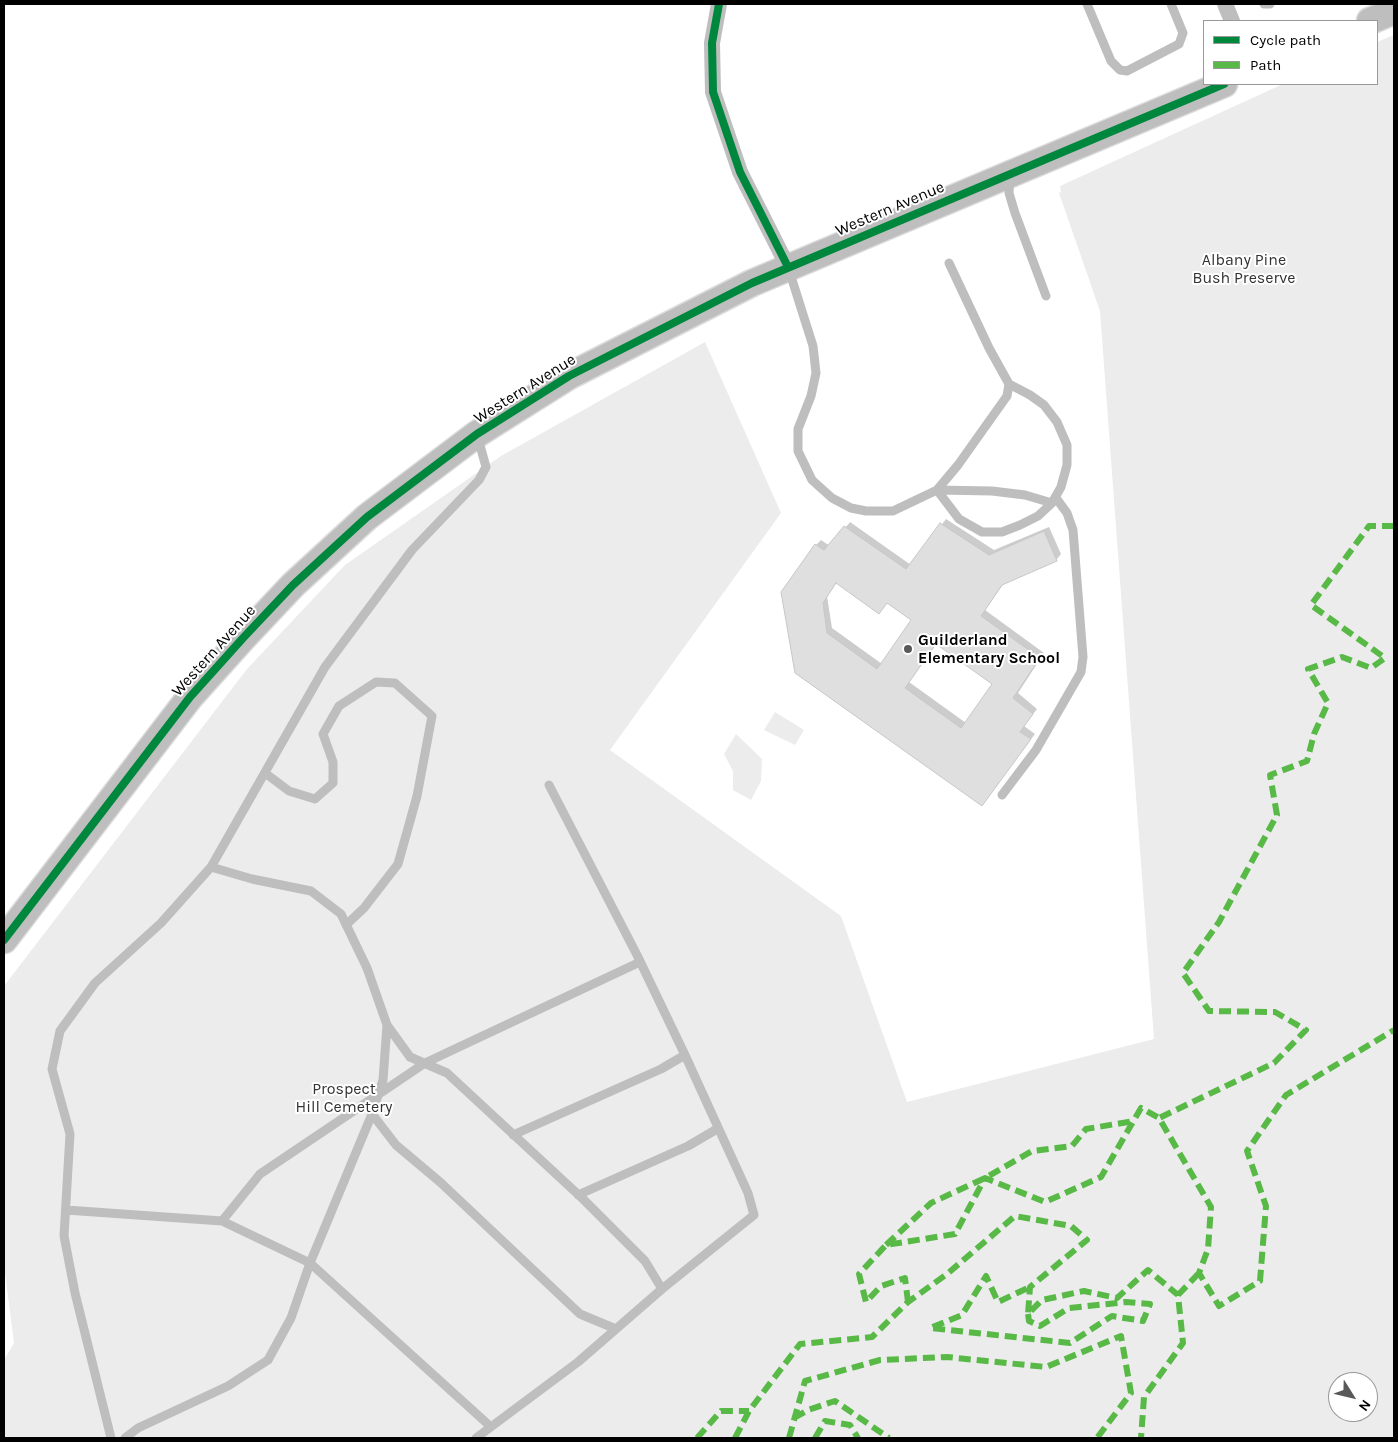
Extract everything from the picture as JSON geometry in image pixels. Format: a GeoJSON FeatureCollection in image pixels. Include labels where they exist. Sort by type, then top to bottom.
{"type":"FeatureCollection","features":[{"type":"Feature","properties":{"kind":"main road"},"geometry":{"type":"LineString","coordinates":[[1372,20],[1394,11]]}},
{"type":"Feature","properties":{"kind":"main road","name":"Western Avenue"},"geometry":{"type":"LineString","coordinates":[[4,940],[190,697],[243,638],[293,585],[367,517],[477,434],[569,376],[752,283],[1222,85]]}},
{"type":"Feature","properties":{"kind":"street"},"geometry":{"type":"LineString","coordinates":[[719,4],[712,43],[713,92],[740,172],[788,267]]}},
{"type":"Feature","properties":{"kind":"street"},"geometry":{"type":"LineString","coordinates":[[1225,4],[1232,20]]}},
{"type":"Feature","properties":{"kind":"lane"},"geometry":{"type":"LineString","coordinates":[[1087,4],[1112,61],[1120,70],[1127,71],[1179,44],[1182,33],[1171,4]]}},
{"type":"Feature","properties":{"kind":"lane"},"geometry":{"type":"LineString","coordinates":[[1264,4],[1270,4]]}},
{"type":"Feature","properties":{"kind":"lane"},"geometry":{"type":"LineString","coordinates":[[1012,172],[1009,193],[1046,296]]}},
{"type":"Feature","properties":{"kind":"lane"},"geometry":{"type":"LineString","coordinates":[[937,490],[959,519],[982,532],[1002,532],[1038,516],[1054,500],[1062,487],[1067,465],[1068,445],[1057,422],[1044,405],[1009,384],[989,348],[949,263]]}},
{"type":"Feature","properties":{"kind":"lane"},"geometry":{"type":"LineString","coordinates":[[788,267],[814,354],[816,373],[811,396],[798,429],[798,451],[812,480],[832,498],[851,508],[866,511],[893,511],[937,490],[958,465],[1007,396],[1009,384]]}},
{"type":"Feature","properties":{"kind":"lane"},"geometry":{"type":"LineString","coordinates":[[111,1438],[75,1293],[64,1236],[70,1134],[52,1068],[60,1031],[95,983],[161,923],[211,867],[331,659],[412,550],[479,480],[486,467],[477,434]]}},
{"type":"Feature","properties":{"kind":"lane"},"geometry":{"type":"LineString","coordinates":[[937,490],[992,491],[1054,500],[1067,513],[1074,530],[1083,657],[1081,672],[1036,750],[1002,795]]}},
{"type":"Feature","properties":{"kind":"lane"},"geometry":{"type":"LineString","coordinates":[[265,773],[289,791],[315,798],[333,783],[333,762],[323,734],[339,706],[376,682],[395,683],[432,716],[417,796],[398,864],[364,908],[346,925]]}},
{"type":"Feature","properties":{"kind":"lane"},"geometry":{"type":"LineString","coordinates":[[476,1438],[578,1362],[662,1289],[754,1215],[748,1193],[717,1129],[685,1055],[640,962],[549,785]]}},
{"type":"Feature","properties":{"kind":"lane"},"geometry":{"type":"LineString","coordinates":[[211,867],[252,879],[311,891],[340,914],[367,968],[387,1025],[410,1057],[447,1073],[578,1195],[645,1261],[662,1289]]}},
{"type":"Feature","properties":{"kind":"lane"},"geometry":{"type":"LineString","coordinates":[[222,1221],[260,1174],[425,1064],[640,962]]}},
{"type":"Feature","properties":{"kind":"lane"},"geometry":{"type":"LineString","coordinates":[[125,1438],[138,1428],[228,1386],[268,1360],[290,1318],[310,1263],[372,1114],[383,1080],[387,1025]]}},
{"type":"Feature","properties":{"kind":"lane"},"geometry":{"type":"LineString","coordinates":[[513,1135],[661,1069],[685,1055]]}},
{"type":"Feature","properties":{"kind":"lane"},"geometry":{"type":"LineString","coordinates":[[372,1114],[396,1145],[440,1182],[580,1314],[616,1330]]}},
{"type":"Feature","properties":{"kind":"lane"},"geometry":{"type":"LineString","coordinates":[[578,1195],[688,1146],[717,1129]]}},
{"type":"Feature","properties":{"kind":"lane"},"geometry":{"type":"LineString","coordinates":[[66,1210],[222,1221],[310,1263],[491,1427]]}},
{"type":"Feature","properties":{"kind":"green space"},"geometry":{"type":"Polygon","coordinates":[[[1394,35],[1394,1438],[4,1438],[4,1360],[14,1343],[4,1265],[4,986],[247,669],[345,565],[501,456],[705,342],[781,513],[610,750],[841,916],[907,1102],[1154,1039],[1100,311],[1059,193],[1061,192],[1060,186],[1281,85],[1378,85],[1378,42],[1394,35]]]}},
{"type":"Feature","properties":{"kind":"green space"},"geometry":{"type":"Polygon","coordinates":[[[775,712],[804,730],[795,745],[764,730],[775,712]]]}},
{"type":"Feature","properties":{"kind":"green space"},"geometry":{"type":"Polygon","coordinates":[[[736,734],[762,759],[761,781],[751,800],[733,790],[733,771],[724,754],[736,734]]]}},
{"type":"Feature","properties":{"kind":"building","name":"Guilderland Elementary School"},"geometry":{"type":"Polygon","coordinates":[[[940,523],[989,555],[1044,531],[1057,561],[1002,585],[981,616],[1040,658],[1013,698],[1033,714],[1020,732],[1031,739],[982,806],[795,673],[781,592],[815,544],[824,550],[844,526],[906,569],[940,523]],[[836,583],[823,603],[827,633],[877,669],[911,620],[887,603],[879,614],[836,583]],[[936,644],[905,688],[961,728],[992,684],[936,644]]]}},
{"type":"Feature","properties":{"kind":"marked path"},"geometry":{"type":"LineString","coordinates":[[1394,526],[1369,526],[1311,605],[1385,658],[1371,668],[1342,657],[1308,669],[1328,703],[1314,734],[1307,761],[1270,775],[1277,815],[1219,922],[1183,973],[1209,1011],[1275,1012],[1306,1030],[1274,1063],[1159,1118],[1211,1207],[1208,1249],[1199,1273],[1219,1306],[1260,1281],[1266,1206],[1247,1151],[1286,1095],[1394,1030]]}},
{"type":"Feature","properties":{"kind":"marked path"},"geometry":{"type":"LineString","coordinates":[[908,1302],[905,1278],[881,1286],[866,1302],[859,1274],[886,1245],[955,1234],[985,1178],[1045,1202],[1101,1177],[1141,1108],[1159,1118]]}},
{"type":"Feature","properties":{"kind":"marked path"},"geometry":{"type":"LineString","coordinates":[[886,1245],[931,1203],[985,1178],[1032,1151],[1072,1146],[1086,1129],[1134,1121]]}},
{"type":"Feature","properties":{"kind":"marked path"},"geometry":{"type":"LineString","coordinates":[[735,1438],[749,1411],[800,1344],[872,1337],[908,1302],[947,1274],[1015,1216],[1071,1226],[1087,1240],[1030,1287],[1028,1314],[1042,1300],[1084,1291],[1117,1298],[1148,1270],[1178,1295],[1183,1343],[1144,1397],[1141,1438]]}},
{"type":"Feature","properties":{"kind":"marked path"},"geometry":{"type":"LineString","coordinates":[[1178,1295],[1199,1273]]}},
{"type":"Feature","properties":{"kind":"marked path"},"geometry":{"type":"LineString","coordinates":[[1028,1314],[1029,1321],[1040,1326],[1069,1308],[1126,1302],[1150,1304],[1143,1321],[1112,1316],[1070,1343],[930,1328],[962,1315],[986,1276],[998,1302],[1030,1287]]}},
{"type":"Feature","properties":{"kind":"marked path"},"geometry":{"type":"LineString","coordinates":[[789,1438],[805,1381],[880,1360],[947,1357],[1046,1367],[1121,1336],[1131,1393],[1097,1438]]}},
{"type":"Feature","properties":{"kind":"marked path"},"geometry":{"type":"LineString","coordinates":[[794,1418],[808,1410],[835,1401],[889,1438]]}},
{"type":"Feature","properties":{"kind":"marked path"},"geometry":{"type":"LineString","coordinates":[[697,1438],[721,1411],[749,1411]]}},
{"type":"Feature","properties":{"kind":"marked path"},"geometry":{"type":"LineString","coordinates":[[815,1438],[825,1421],[850,1425],[858,1438]]}},
{"type":"Feature","properties":{"kind":"cycle path"},"geometry":{"type":"LineString","coordinates":[[719,4],[712,43],[713,92],[740,172],[788,267]]}},
{"type":"Feature","properties":{"kind":"cycle path"},"geometry":{"type":"LineString","coordinates":[[4,940],[190,697],[243,638],[293,585],[367,517],[477,434],[569,376],[752,283],[1222,85]]}},
{"type":"Feature","properties":{"kind":"place","name":"Guilderland Elementary School"},"geometry":{"type":"Point","coordinates":[908,649]}},
{"type":"Feature","properties":{"kind":"park label","name":"Albany Pine Bush Preserve"},"geometry":{"type":"Point","coordinates":[1244,269]}},
{"type":"Feature","properties":{"kind":"park label","name":"Prospect Hill Cemetery"},"geometry":{"type":"Point","coordinates":[344,1098]}}]}
